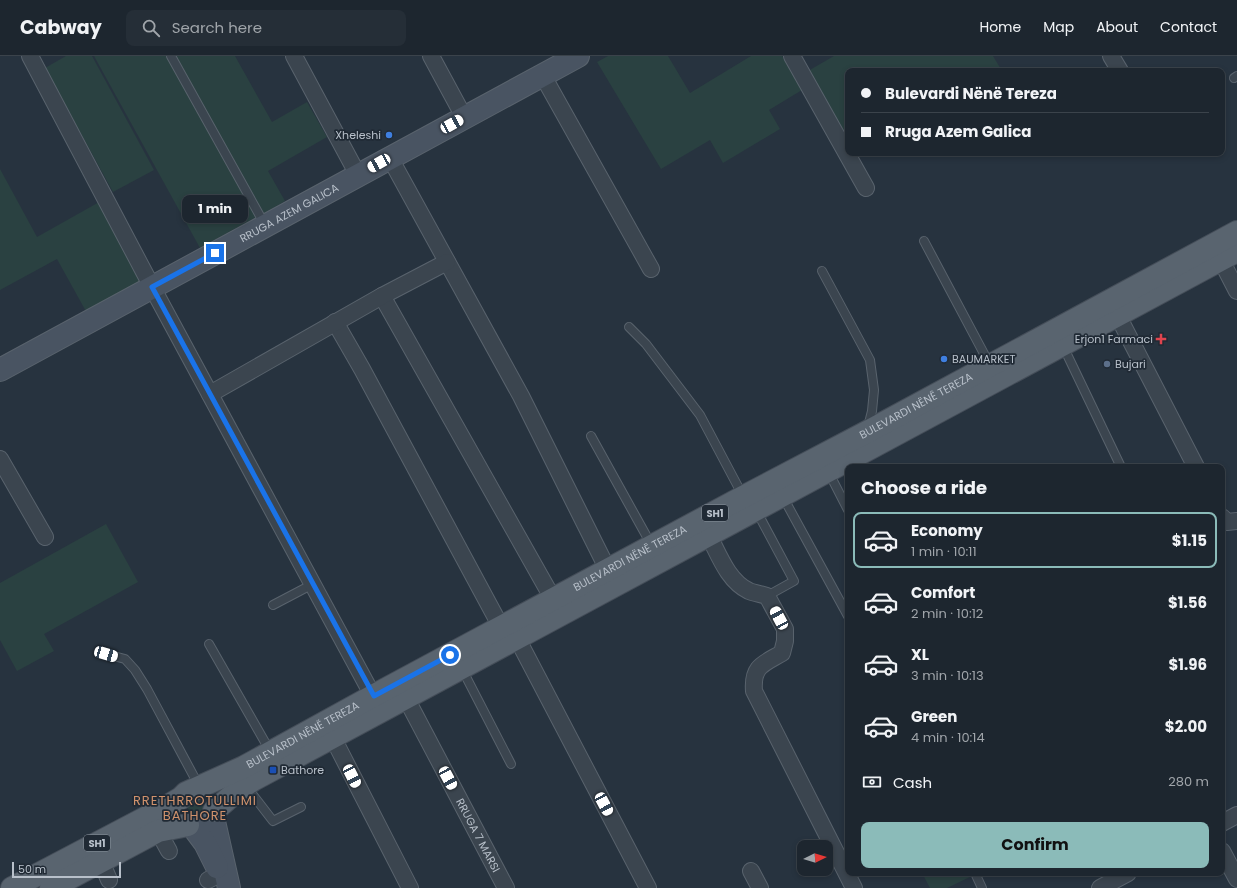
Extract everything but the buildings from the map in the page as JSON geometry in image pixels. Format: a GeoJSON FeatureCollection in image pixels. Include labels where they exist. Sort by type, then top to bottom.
{"type":"FeatureCollection","features":[{"type":"Feature","properties":{"kind":"main road","name":"BULEVARDI NËNË TEREZA"},"geometry":{"type":"LineString","coordinates":[[12,888],[191,792],[244,767],[374,696],[509,633],[709,536],[750,504],[867,432],[1237,232]]}},
{"type":"Feature","properties":{"kind":"main road","name":"BULEVARDI NËNË TEREZA"},"geometry":{"type":"LineString","coordinates":[[51,888],[105,871],[158,831],[204,825],[245,785],[462,668],[554,599],[608,570],[652,547],[750,504],[782,496],[1229,256]]}},
{"type":"Feature","properties":{"kind":"main road"},"geometry":{"type":"LineString","coordinates":[[190,826],[183,821],[178,810],[191,792],[198,790],[204,791],[209,795],[213,800],[214,814]]}},
{"type":"Feature","properties":{"kind":"street"},"geometry":{"type":"LineString","coordinates":[[30,56],[152,287],[374,696]]}},
{"type":"Feature","properties":{"kind":"street"},"geometry":{"type":"LineString","coordinates":[[294,56],[358,175]]}},
{"type":"Feature","properties":{"kind":"street"},"geometry":{"type":"LineString","coordinates":[[431,56],[464,117]]}},
{"type":"Feature","properties":{"kind":"street"},"geometry":{"type":"LineString","coordinates":[[792,56],[845,151]]}},
{"type":"Feature","properties":{"kind":"street"},"geometry":{"type":"LineString","coordinates":[[1111,56],[1118,68]]}},
{"type":"Feature","properties":{"kind":"street","name":"RRUGA AZEM GALICA"},"geometry":{"type":"LineString","coordinates":[[0,370],[464,117],[543,76],[568,58]]}},
{"type":"Feature","properties":{"kind":"street"},"geometry":{"type":"LineString","coordinates":[[543,76],[651,269]]}},
{"type":"Feature","properties":{"kind":"street"},"geometry":{"type":"LineString","coordinates":[[848,156],[866,188]]}},
{"type":"Feature","properties":{"kind":"street"},"geometry":{"type":"LineString","coordinates":[[390,158],[521,396],[608,570]]}},
{"type":"Feature","properties":{"kind":"street"},"geometry":{"type":"LineString","coordinates":[[1229,256],[1237,291]]}},
{"type":"Feature","properties":{"kind":"street"},"geometry":{"type":"LineString","coordinates":[[210,394],[382,296],[447,262]]}},
{"type":"Feature","properties":{"kind":"street"},"geometry":{"type":"LineString","coordinates":[[382,296],[554,599]]}},
{"type":"Feature","properties":{"kind":"street"},"geometry":{"type":"LineString","coordinates":[[1118,316],[1194,464]]}},
{"type":"Feature","properties":{"kind":"street"},"geometry":{"type":"LineString","coordinates":[[336,322],[509,633],[648,888]]}},
{"type":"Feature","properties":{"kind":"street"},"geometry":{"type":"LineString","coordinates":[[0,459],[45,537]]}},
{"type":"Feature","properties":{"kind":"street"},"geometry":{"type":"LineString","coordinates":[[1225,520],[1227,522],[1237,521]]}},
{"type":"Feature","properties":{"kind":"street"},"geometry":{"type":"LineString","coordinates":[[709,536],[725,566],[736,581],[749,591],[767,596],[785,629],[785,641],[782,652],[762,665],[756,671],[753,681],[754,691],[845,870]]}},
{"type":"Feature","properties":{"kind":"street","name":"RRUGA 7 MARSI"},"geometry":{"type":"LineString","coordinates":[[406,698],[506,888]]}},
{"type":"Feature","properties":{"kind":"street"},"geometry":{"type":"LineString","coordinates":[[333,738],[410,888]]}},
{"type":"Feature","properties":{"kind":"street"},"geometry":{"type":"LineString","coordinates":[[214,814],[222,883]]}},
{"type":"Feature","properties":{"kind":"street"},"geometry":{"type":"LineString","coordinates":[[1225,821],[1237,815]]}},
{"type":"Feature","properties":{"kind":"street"},"geometry":{"type":"LineString","coordinates":[[190,826],[204,843],[222,883]]}},
{"type":"Feature","properties":{"kind":"street"},"geometry":{"type":"LineString","coordinates":[[158,831],[169,851]]}},
{"type":"Feature","properties":{"kind":"street"},"geometry":{"type":"LineString","coordinates":[[1225,856],[1237,878]]}},
{"type":"Feature","properties":{"kind":"street"},"geometry":{"type":"LineString","coordinates":[[751,871],[760,888]]}},
{"type":"Feature","properties":{"kind":"street"},"geometry":{"type":"LineString","coordinates":[[848,876],[854,888]]}},
{"type":"Feature","properties":{"kind":"street"},"geometry":{"type":"LineString","coordinates":[[1100,888],[1122,876]]}},
{"type":"Feature","properties":{"kind":"lane"},"geometry":{"type":"LineString","coordinates":[[171,56],[265,225]]}},
{"type":"Feature","properties":{"kind":"lane"},"geometry":{"type":"LineString","coordinates":[[924,241],[991,365]]}},
{"type":"Feature","properties":{"kind":"lane"},"geometry":{"type":"LineString","coordinates":[[822,271],[870,360],[874,390],[872,411],[867,432]]}},
{"type":"Feature","properties":{"kind":"lane"},"geometry":{"type":"LineString","coordinates":[[629,327],[646,344],[700,415],[794,581],[767,596]]}},
{"type":"Feature","properties":{"kind":"lane"},"geometry":{"type":"LineString","coordinates":[[1063,346],[1121,464]]}},
{"type":"Feature","properties":{"kind":"lane"},"geometry":{"type":"LineString","coordinates":[[592,436],[652,547]]}},
{"type":"Feature","properties":{"kind":"lane"},"geometry":{"type":"LineString","coordinates":[[828,471],[845,504]]}},
{"type":"Feature","properties":{"kind":"lane"},"geometry":{"type":"LineString","coordinates":[[782,496],[845,611]]}},
{"type":"Feature","properties":{"kind":"lane"},"geometry":{"type":"LineString","coordinates":[[273,605],[313,584]]}},
{"type":"Feature","properties":{"kind":"lane"},"geometry":{"type":"LineString","coordinates":[[210,644],[270,752]]}},
{"type":"Feature","properties":{"kind":"lane"},"geometry":{"type":"LineString","coordinates":[[106,654],[125,660],[135,670],[147,689],[191,792]]}},
{"type":"Feature","properties":{"kind":"lane"},"geometry":{"type":"LineString","coordinates":[[462,668],[511,764]]}},
{"type":"Feature","properties":{"kind":"lane"},"geometry":{"type":"LineString","coordinates":[[245,785],[273,821],[301,807]]}},
{"type":"Feature","properties":{"kind":"lane"},"geometry":{"type":"LineString","coordinates":[[976,876],[982,888]]}},
{"type":"Feature","properties":{"kind":"green space"},"geometry":{"type":"Polygon","coordinates":[[[66,56],[92,56],[154,170],[113,192],[45,68],[66,56]]]}},
{"type":"Feature","properties":{"kind":"green space"},"geometry":{"type":"Polygon","coordinates":[[[94,56],[167,56],[256,217],[200,248],[94,56]]]}},
{"type":"Feature","properties":{"kind":"green space"},"geometry":{"type":"Polygon","coordinates":[[[175,56],[235,56],[272,122],[307,102],[327,137],[268,171],[285,201],[263,214],[175,56]]]}},
{"type":"Feature","properties":{"kind":"green space"},"geometry":{"type":"Polygon","coordinates":[[[608,56],[668,56],[690,93],[751,56],[782,56],[802,90],[769,110],[780,129],[723,163],[710,140],[661,169],[597,62],[608,56]]]}},
{"type":"Feature","properties":{"kind":"green space"},"geometry":{"type":"Polygon","coordinates":[[[834,56],[993,56],[1000,68],[845,68],[845,136],[808,71],[834,56]]]}},
{"type":"Feature","properties":{"kind":"green space"},"geometry":{"type":"Polygon","coordinates":[[[0,169],[37,237],[101,201],[146,283],[88,315],[57,259],[0,290],[0,169]]]}},
{"type":"Feature","properties":{"kind":"green space"},"geometry":{"type":"Polygon","coordinates":[[[106,524],[138,582],[44,634],[54,651],[17,671],[0,640],[0,583],[106,524]]]}},
{"type":"Feature","properties":{"kind":"green space"},"geometry":{"type":"Polygon","coordinates":[[[196,800],[202,802],[204,808],[202,814],[196,816],[190,814],[188,808],[190,802],[196,800]]]}},
{"type":"Feature","properties":{"kind":"green space"},"geometry":{"type":"Polygon","coordinates":[[[924,876],[972,876],[947,888],[930,888],[924,876]]]}},
{"type":"Feature","properties":{"kind":"place","name":"Xheleshi"},"geometry":{"type":"Point","coordinates":[389,135]}},
{"type":"Feature","properties":{"kind":"place","name":"Erjon1 Farmaci"},"geometry":{"type":"Point","coordinates":[1161,339]}},
{"type":"Feature","properties":{"kind":"place","name":"BAUMARKET"},"geometry":{"type":"Point","coordinates":[944,359]}},
{"type":"Feature","properties":{"kind":"place","name":"Bujari"},"geometry":{"type":"Point","coordinates":[1107,364]}},
{"type":"Feature","properties":{"kind":"place","name":"Bathore"},"geometry":{"type":"Point","coordinates":[273,770]}},
{"type":"Feature","properties":{"kind":"district","name":"RRETHRROTULLIMI BATHORE"},"geometry":{"type":"Point","coordinates":[195,808]}},
{"type":"Feature","properties":{"kind":"route"},"geometry":{"type":"LineString","coordinates":[[215,253],[152,287],[374,696],[450,655]]}}]}
